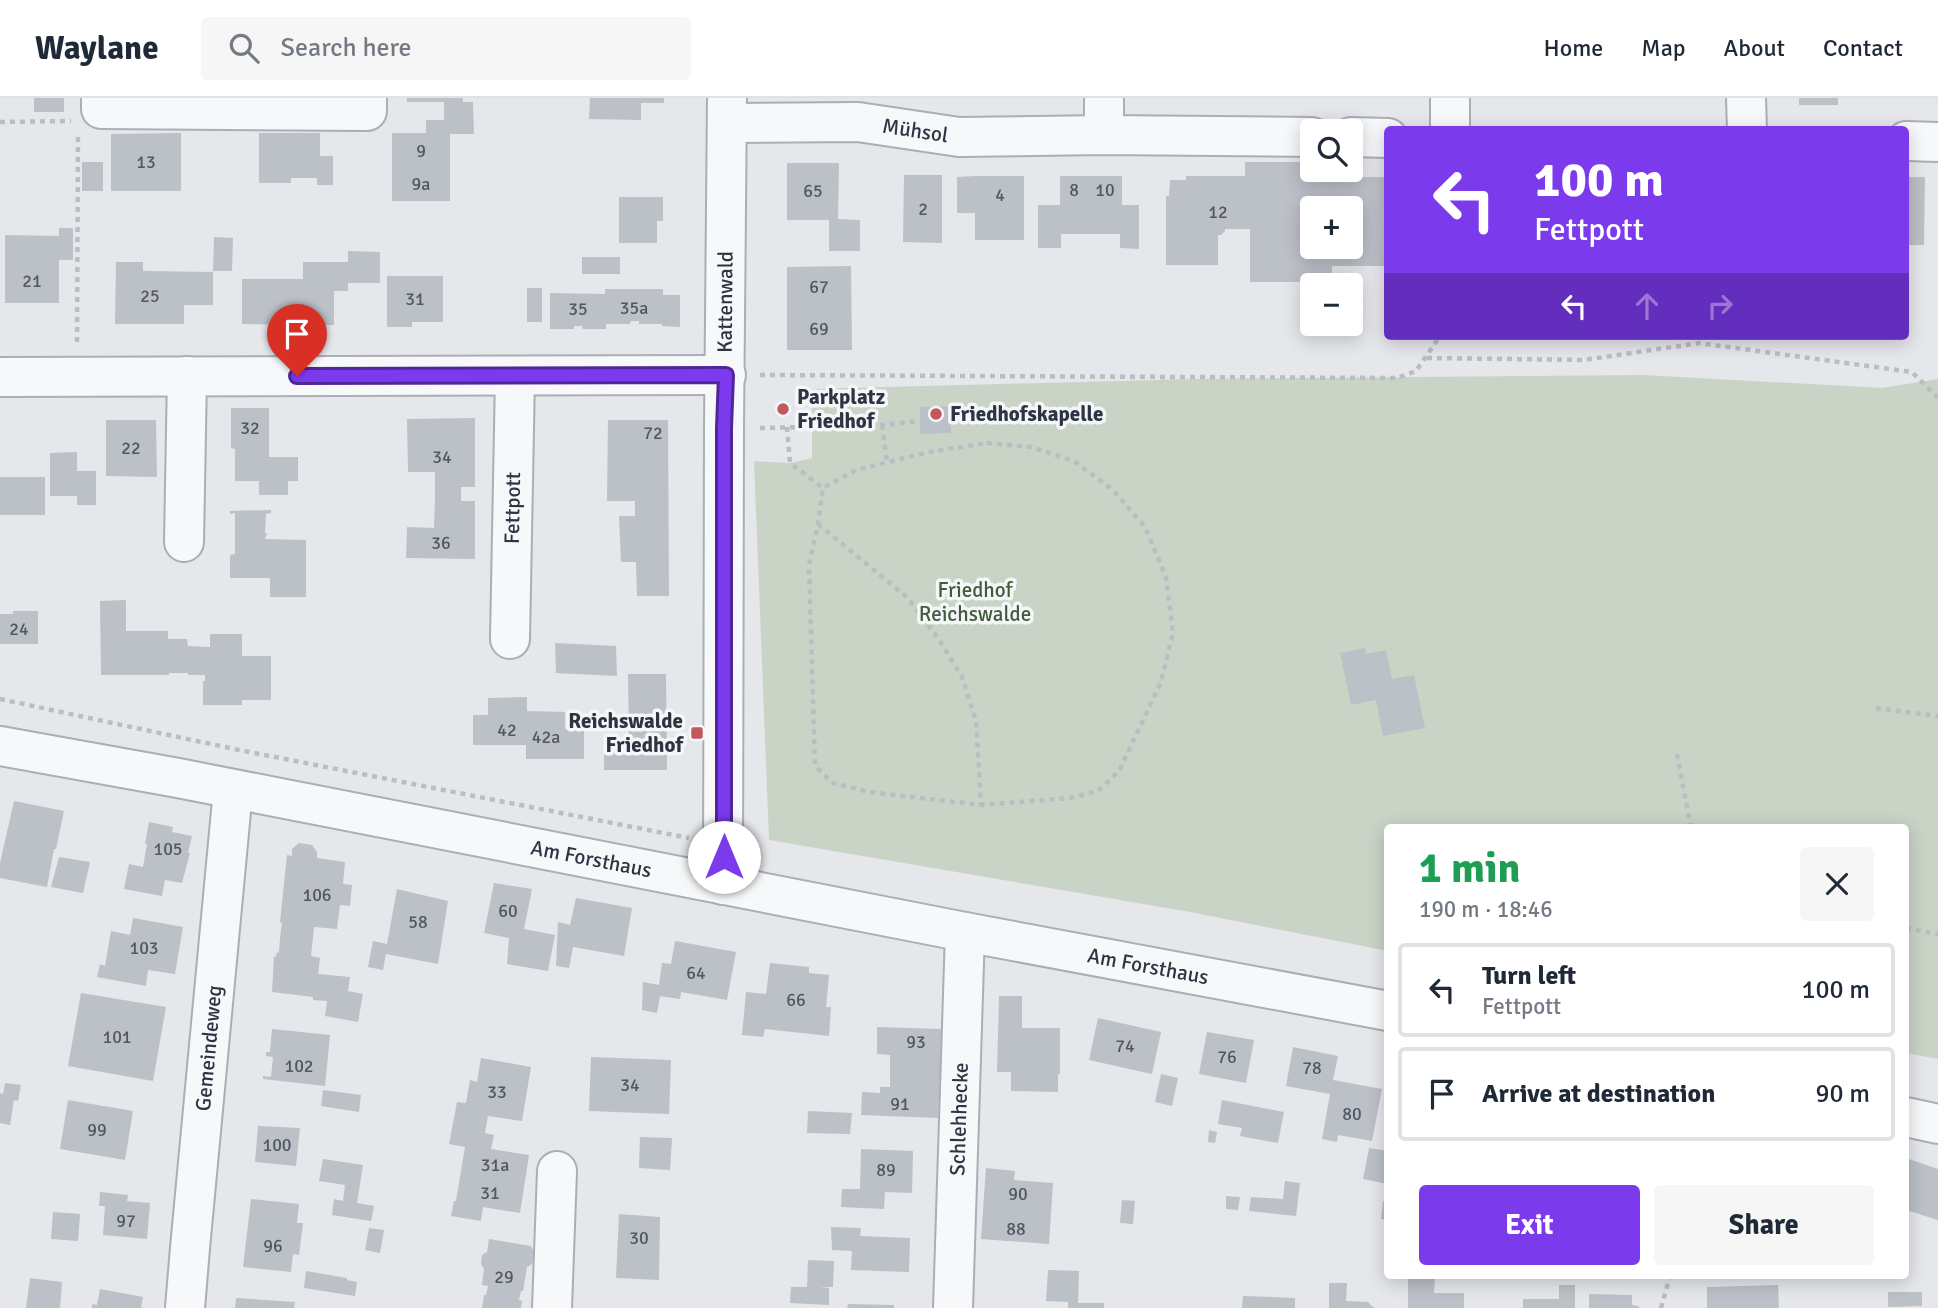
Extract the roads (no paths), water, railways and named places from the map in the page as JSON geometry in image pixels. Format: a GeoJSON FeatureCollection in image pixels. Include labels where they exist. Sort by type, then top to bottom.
{"type":"FeatureCollection","features":[{"type":"Feature","properties":{"kind":"street"},"geometry":{"type":"LineString","coordinates":[[102,103],[367,111],[367,98]]}},
{"type":"Feature","properties":{"kind":"street"},"geometry":{"type":"LineString","coordinates":[[1450,98],[1450,126]]}},
{"type":"Feature","properties":{"kind":"street"},"geometry":{"type":"LineString","coordinates":[[1746,98],[1746,126]]}},
{"type":"Feature","properties":{"kind":"street","name":"Mühsol"},"geometry":{"type":"LineString","coordinates":[[727,111],[858,122],[960,137],[1104,116],[1300,136]]}},
{"type":"Feature","properties":{"kind":"street","name":"Kattenwald"},"geometry":{"type":"LineString","coordinates":[[723,885],[727,111]]}},
{"type":"Feature","properties":{"kind":"street"},"geometry":{"type":"LineString","coordinates":[[1363,137],[1384,138]]}},
{"type":"Feature","properties":{"kind":"street"},"geometry":{"type":"LineString","coordinates":[[1909,141],[1938,142]]}},
{"type":"Feature","properties":{"kind":"street"},"geometry":{"type":"LineString","coordinates":[[0,377],[726,375]]}},
{"type":"Feature","properties":{"kind":"street"},"geometry":{"type":"LineString","coordinates":[[184,542],[187,376]]}},
{"type":"Feature","properties":{"kind":"street","name":"Fettpott"},"geometry":{"type":"LineString","coordinates":[[510,639],[515,376]]}},
{"type":"Feature","properties":{"kind":"street","name":"Am Forsthaus"},"geometry":{"type":"LineString","coordinates":[[0,746],[1384,1010]]}},
{"type":"Feature","properties":{"kind":"street","name":"Gemeindeweg"},"geometry":{"type":"LineString","coordinates":[[185,1308],[233,790]]}},
{"type":"Feature","properties":{"kind":"street","name":"Schlehhecke"},"geometry":{"type":"LineString","coordinates":[[953,1308],[965,932]]}},
{"type":"Feature","properties":{"kind":"street"},"geometry":{"type":"LineString","coordinates":[[1909,1118],[1938,1124]]}},
{"type":"Feature","properties":{"kind":"street"},"geometry":{"type":"LineString","coordinates":[[552,1308],[557,1171]]}},
{"type":"Feature","properties":{"kind":"place","name":"Parkplatz Friedhof"},"geometry":{"type":"Point","coordinates":[783,409]}},
{"type":"Feature","properties":{"kind":"place","name":"Friedhofskapelle"},"geometry":{"type":"Point","coordinates":[936,414]}},
{"type":"Feature","properties":{"kind":"place","name":"Reichswalde Friedhof"},"geometry":{"type":"Point","coordinates":[697,733]}},
{"type":"Feature","properties":{"kind":"park label","name":"Friedhof Reichswalde"},"geometry":{"type":"Point","coordinates":[975,602]}}]}
